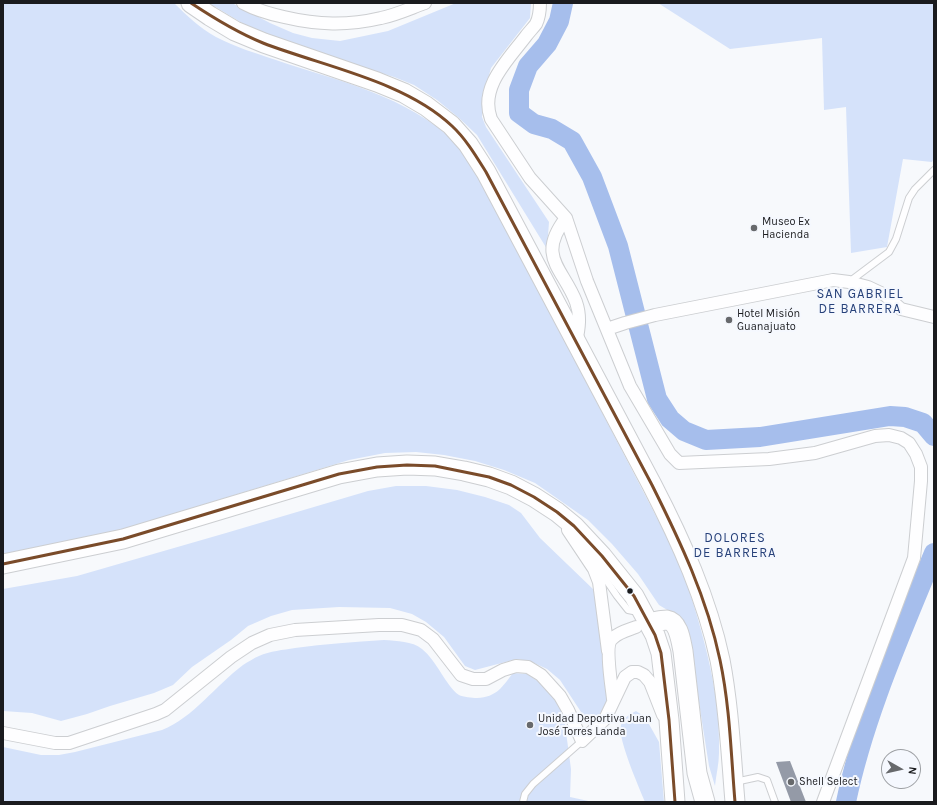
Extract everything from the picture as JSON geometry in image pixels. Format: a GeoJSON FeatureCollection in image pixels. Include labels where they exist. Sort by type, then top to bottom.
{"type":"FeatureCollection","features":[{"type":"Feature","properties":{"kind":"main road"},"geometry":{"type":"LineString","coordinates":[[191,3],[235,31],[264,43],[377,82],[404,93],[426,106],[451,125],[468,144],[486,172],[677,534],[693,572],[710,621],[720,661],[727,710],[735,802]]}},
{"type":"Feature","properties":{"kind":"main road"},"geometry":{"type":"LineString","coordinates":[[3,564],[123,539],[339,474],[377,467],[407,464],[434,466],[489,477],[511,485],[557,512],[574,526],[602,556],[634,596],[655,635],[661,653],[670,735],[675,802]]}},
{"type":"Feature","properties":{"kind":"main road"},"geometry":{"type":"LineString","coordinates":[[646,620],[667,620],[672,622],[676,626],[679,634],[683,651],[696,774],[705,802]]}},
{"type":"Feature","properties":{"kind":"street"},"geometry":{"type":"LineString","coordinates":[[243,3],[250,7],[272,14],[307,22],[342,24],[382,18],[425,3]]}},
{"type":"Feature","properties":{"kind":"street"},"geometry":{"type":"LineString","coordinates":[[540,3],[539,15],[536,24],[505,63],[491,84],[488,98],[488,111],[491,119],[530,178],[566,218],[587,281],[630,386],[670,454],[679,463],[769,459],[814,453],[875,436],[888,435],[901,438],[909,443],[916,454],[921,468],[914,558],[823,802]]}},
{"type":"Feature","properties":{"kind":"street"},"geometry":{"type":"LineString","coordinates":[[566,218],[559,227],[554,239],[552,254],[557,267],[576,302],[580,316],[576,342]]}},
{"type":"Feature","properties":{"kind":"street"},"geometry":{"type":"LineString","coordinates":[[607,330],[624,323],[655,315],[832,280],[849,282],[868,287],[885,295],[901,309],[934,317]]}},
{"type":"Feature","properties":{"kind":"street"},"geometry":{"type":"LineString","coordinates":[[557,512],[594,569],[599,582],[613,701]]}},
{"type":"Feature","properties":{"kind":"street"},"geometry":{"type":"LineString","coordinates":[[608,650],[609,642],[612,638],[646,620]]}},
{"type":"Feature","properties":{"kind":"street"},"geometry":{"type":"LineString","coordinates":[[3,733],[55,743],[69,742],[165,710],[231,656],[252,643],[270,635],[296,630],[402,625],[421,630],[432,639],[461,675],[473,679],[486,678],[516,666],[528,666],[541,675],[560,696],[582,741],[606,719],[625,677],[632,672],[638,672],[644,675],[650,682],[670,735]]}},
{"type":"Feature","properties":{"kind":"lane"},"geometry":{"type":"LineString","coordinates":[[849,282],[889,252],[896,239],[909,198],[915,189],[934,170]]}},
{"type":"Feature","properties":{"kind":"lane"},"geometry":{"type":"LineString","coordinates":[[523,802],[525,794],[532,784],[582,741]]}},
{"type":"Feature","properties":{"kind":"lane"},"geometry":{"type":"LineString","coordinates":[[734,782],[758,777],[767,780],[775,802]]}},
{"type":"Feature","properties":{"kind":"shaded area"},"geometry":{"type":"Polygon","coordinates":[[[3,3],[174,3],[194,22],[216,37],[245,50],[348,83],[394,102],[416,113],[437,127],[461,148],[473,165],[681,564],[702,633],[717,704],[719,761],[715,786],[709,766],[688,633],[674,614],[659,605],[638,574],[612,544],[588,520],[535,483],[504,470],[475,461],[444,455],[416,452],[385,453],[349,460],[127,528],[3,556],[3,3]]]}},
{"type":"Feature","properties":{"kind":"shaded area"},"geometry":{"type":"Polygon","coordinates":[[[209,3],[232,3],[293,33],[312,38],[340,41],[388,31],[456,3],[531,3],[530,18],[491,68],[482,100],[482,117],[486,127],[549,222],[547,249],[477,135],[437,100],[414,85],[394,77],[274,39],[242,23],[209,3]]]}},
{"type":"Feature","properties":{"kind":"shaded area"},"geometry":{"type":"Polygon","coordinates":[[[658,3],[934,3],[934,158],[932,162],[903,159],[887,247],[851,253],[846,107],[824,110],[822,38],[730,49],[658,3]]]}},
{"type":"Feature","properties":{"kind":"shaded area"},"geometry":{"type":"Polygon","coordinates":[[[396,486],[426,486],[457,490],[509,505],[521,513],[540,538],[594,590],[608,694],[605,705],[600,714],[594,718],[583,715],[560,680],[547,669],[532,662],[517,659],[475,670],[465,666],[444,637],[426,622],[412,614],[390,608],[339,607],[292,610],[271,616],[248,626],[231,640],[192,667],[173,685],[154,693],[87,714],[61,721],[32,713],[3,711],[3,589],[77,576],[368,491],[396,486]]]}},
{"type":"Feature","properties":{"kind":"shaded area"},"geometry":{"type":"Polygon","coordinates":[[[384,640],[399,641],[418,646],[427,654],[450,686],[459,695],[470,698],[490,696],[506,683],[513,673],[527,674],[542,684],[563,710],[571,769],[570,797],[593,802],[3,802],[3,747],[41,755],[59,755],[162,730],[184,718],[233,673],[243,665],[263,654],[328,644],[384,640]]]}},
{"type":"Feature","properties":{"kind":"shaded area"},"geometry":{"type":"Polygon","coordinates":[[[636,711],[645,717],[659,742],[664,802],[645,802],[625,751],[622,740],[621,725],[625,718],[636,711]]]}},
{"type":"Feature","properties":{"kind":"building","name":"Shell Select"},"geometry":{"type":"Polygon","coordinates":[[[790,761],[806,802],[791,802],[776,762],[790,761]]]}},
{"type":"Feature","properties":{"kind":"waterway"},"geometry":{"type":"LineString","coordinates":[[563,3],[559,21],[547,44],[528,66],[519,90],[519,113],[534,124],[552,129],[572,141],[592,177],[618,246],[657,399],[670,419],[684,431],[706,440],[760,437],[890,416],[905,417],[923,423],[934,436]]}},
{"type":"Feature","properties":{"kind":"waterway"},"geometry":{"type":"LineString","coordinates":[[846,802],[873,707],[896,645],[934,553]]}},
{"type":"Feature","properties":{"kind":"transit line"},"geometry":{"type":"LineString","coordinates":[[191,3],[226,25],[253,39],[362,76],[411,97],[433,110],[462,136],[486,172],[652,485],[692,570],[708,614],[720,660],[728,713],[735,802]]}},
{"type":"Feature","properties":{"kind":"transit line"},"geometry":{"type":"LineString","coordinates":[[3,564],[123,539],[339,474],[377,467],[407,465],[435,466],[489,477],[511,485],[534,497],[557,512],[574,526],[602,556],[634,596],[655,635],[661,653],[669,720],[675,802]]}},
{"type":"Feature","properties":{"kind":"place","name":"Museo Ex Hacienda"},"geometry":{"type":"Point","coordinates":[754,228]}},
{"type":"Feature","properties":{"kind":"place","name":"Hotel Misión Guanajuato"},"geometry":{"type":"Point","coordinates":[729,320]}},
{"type":"Feature","properties":{"kind":"place","name":"Unidad Deportiva Juan José Torres Landa"},"geometry":{"type":"Point","coordinates":[530,725]}},
{"type":"Feature","properties":{"kind":"place","name":"Shell Select"},"geometry":{"type":"Point","coordinates":[791,782]}},
{"type":"Feature","properties":{"kind":"district","name":"SAN GABRIEL DE BARRERA"},"geometry":{"type":"Point","coordinates":[860,302]}},
{"type":"Feature","properties":{"kind":"district","name":"DOLORES DE BARRERA"},"geometry":{"type":"Point","coordinates":[735,546]}}]}
